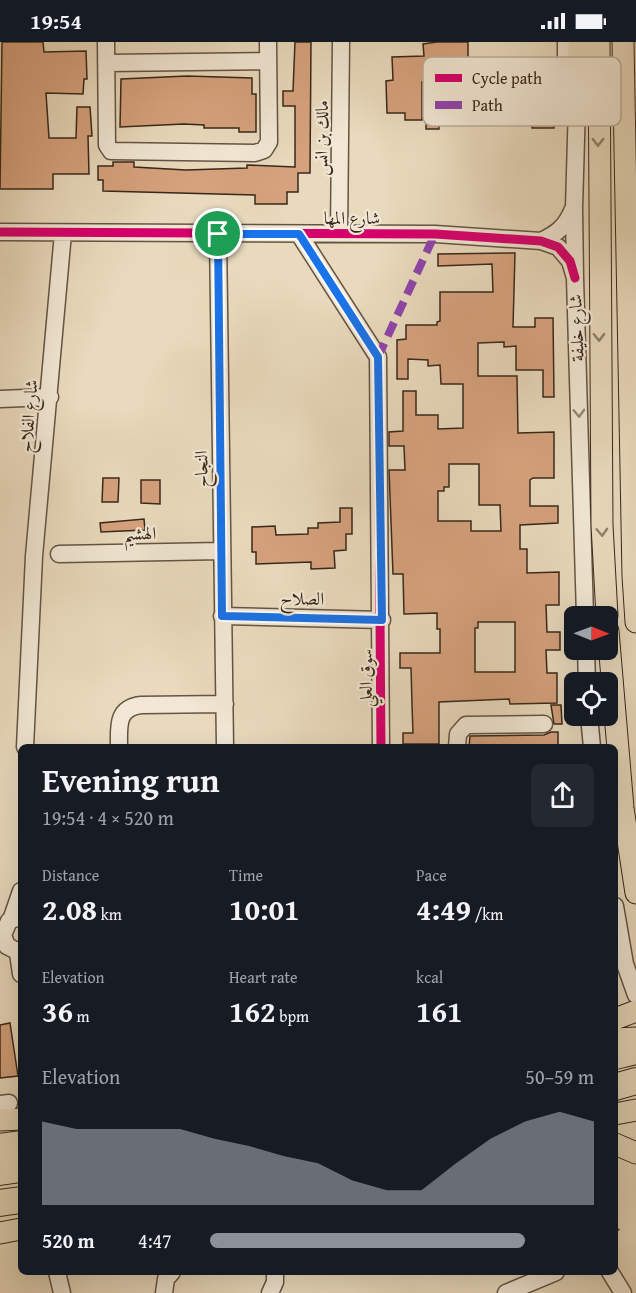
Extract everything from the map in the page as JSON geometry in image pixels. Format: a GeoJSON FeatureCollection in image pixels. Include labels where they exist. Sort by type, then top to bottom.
{"type":"FeatureCollection","features":[{"type":"Feature","properties":{"kind":"highway"},"geometry":{"type":"LineString","coordinates":[[618,1055],[636,1051]]}},
{"type":"Feature","properties":{"kind":"highway"},"geometry":{"type":"LineString","coordinates":[[618,1086],[636,1082]]}},
{"type":"Feature","properties":{"kind":"highway"},"geometry":{"type":"LineString","coordinates":[[0,1147],[18,1144]]}},
{"type":"Feature","properties":{"kind":"highway"},"geometry":{"type":"LineString","coordinates":[[0,1172],[18,1169]]}},
{"type":"Feature","properties":{"kind":"highway"},"geometry":{"type":"LineString","coordinates":[[0,1203],[18,1200]]}},
{"type":"Feature","properties":{"kind":"main road"},"geometry":{"type":"LineString","coordinates":[[579,42],[579,57]]}},
{"type":"Feature","properties":{"kind":"main road","name":"شارع خليفة"},"geometry":{"type":"LineString","coordinates":[[599,42],[599,57]]}},
{"type":"Feature","properties":{"kind":"main road"},"geometry":{"type":"LineString","coordinates":[[623,42],[633,576],[636,622]]}},
{"type":"Feature","properties":{"kind":"main road","name":"شارع خليفة"},"geometry":{"type":"LineString","coordinates":[[600,126],[602,525],[606,606]]}},
{"type":"Feature","properties":{"kind":"main road"},"geometry":{"type":"LineString","coordinates":[[625,199],[636,173]]}},
{"type":"Feature","properties":{"kind":"main road"},"geometry":{"type":"LineString","coordinates":[[610,660],[618,744]]}},
{"type":"Feature","properties":{"kind":"main road"},"geometry":{"type":"LineString","coordinates":[[618,749],[623,808],[636,893]]}},
{"type":"Feature","properties":{"kind":"main road"},"geometry":{"type":"LineString","coordinates":[[618,1024],[636,1011]]}},
{"type":"Feature","properties":{"kind":"main road"},"geometry":{"type":"LineString","coordinates":[[618,1026],[636,1029]]}},
{"type":"Feature","properties":{"kind":"main road"},"geometry":{"type":"LineString","coordinates":[[618,1028],[636,1038]]}},
{"type":"Feature","properties":{"kind":"main road"},"geometry":{"type":"LineString","coordinates":[[618,1094],[636,1088]]}},
{"type":"Feature","properties":{"kind":"main road"},"geometry":{"type":"LineString","coordinates":[[618,1145],[636,1153]]}},
{"type":"Feature","properties":{"kind":"main road"},"geometry":{"type":"LineString","coordinates":[[0,1233],[18,1230]]}},
{"type":"Feature","properties":{"kind":"street"},"geometry":{"type":"LineString","coordinates":[[106,42],[107,146],[111,151],[255,153],[264,150],[269,142],[268,42]]}},
{"type":"Feature","properties":{"kind":"street","name":"مالك بن انس"},"geometry":{"type":"LineString","coordinates":[[339,234],[341,42]]}},
{"type":"Feature","properties":{"kind":"street"},"geometry":{"type":"LineString","coordinates":[[106,63],[268,62]]}},
{"type":"Feature","properties":{"kind":"street","name":"شارع خليفة"},"geometry":{"type":"LineString","coordinates":[[576,126],[575,278],[585,606]]}},
{"type":"Feature","properties":{"kind":"street"},"geometry":{"type":"LineString","coordinates":[[541,241],[556,234],[567,223],[574,208]]}},
{"type":"Feature","properties":{"kind":"street","name":"شارع المها"},"geometry":{"type":"LineString","coordinates":[[0,232],[435,234],[541,241],[558,247],[570,261],[575,278]]}},
{"type":"Feature","properties":{"kind":"street","name":"شارع الفلاح"},"geometry":{"type":"LineString","coordinates":[[26,744],[34,556],[63,233]]}},
{"type":"Feature","properties":{"kind":"street","name":"النجاح"},"geometry":{"type":"LineString","coordinates":[[218,234],[225,744]]}},
{"type":"Feature","properties":{"kind":"street","name":"سوق العلي"},"geometry":{"type":"LineString","coordinates":[[299,234],[378,357],[382,620],[381,744]]}},
{"type":"Feature","properties":{"kind":"street"},"geometry":{"type":"LineString","coordinates":[[0,399],[50,397]]}},
{"type":"Feature","properties":{"kind":"street","name":"الهشيم"},"geometry":{"type":"LineString","coordinates":[[59,554],[221,551]]}},
{"type":"Feature","properties":{"kind":"street","name":"الصلاح"},"geometry":{"type":"LineString","coordinates":[[222,616],[382,620]]}},
{"type":"Feature","properties":{"kind":"street"},"geometry":{"type":"LineString","coordinates":[[119,744],[120,717],[128,708],[141,705],[225,704]]}},
{"type":"Feature","properties":{"kind":"street"},"geometry":{"type":"LineString","coordinates":[[457,744],[458,734],[466,725],[544,724]]}},
{"type":"Feature","properties":{"kind":"street"},"geometry":{"type":"LineString","coordinates":[[584,744],[587,726]]}},
{"type":"Feature","properties":{"kind":"street"},"geometry":{"type":"LineString","coordinates":[[589,726],[592,744]]}},
{"type":"Feature","properties":{"kind":"street"},"geometry":{"type":"LineString","coordinates":[[18,899],[3,935],[13,951],[18,965]]}},
{"type":"Feature","properties":{"kind":"street"},"geometry":{"type":"LineString","coordinates":[[618,923],[625,964],[636,995]]}},
{"type":"Feature","properties":{"kind":"street"},"geometry":{"type":"LineString","coordinates":[[58,1275],[62,1293]]}},
{"type":"Feature","properties":{"kind":"street"},"geometry":{"type":"LineString","coordinates":[[164,1293],[166,1280],[170,1275]]}},
{"type":"Feature","properties":{"kind":"street"},"geometry":{"type":"LineString","coordinates":[[270,1293],[275,1282],[275,1275]]}},
{"type":"Feature","properties":{"kind":"street"},"geometry":{"type":"LineString","coordinates":[[506,1293],[549,1275]]}},
{"type":"Feature","properties":{"kind":"street"},"geometry":{"type":"LineString","coordinates":[[612,1275],[623,1292]]}},
{"type":"Feature","properties":{"kind":"building"},"geometry":{"type":"Polygon","coordinates":[[[2,42],[43,42],[44,52],[86,51],[87,79],[84,79],[83,94],[46,93],[49,138],[76,138],[77,107],[90,107],[92,136],[88,136],[89,174],[53,174],[53,189],[0,189],[2,42]]]}},
{"type":"Feature","properties":{"kind":"building"},"geometry":{"type":"Polygon","coordinates":[[[295,42],[311,42],[310,173],[298,173],[298,192],[287,192],[287,204],[255,204],[255,195],[103,191],[103,180],[98,180],[98,166],[113,166],[113,162],[134,162],[134,167],[186,170],[247,168],[247,165],[295,167],[295,106],[283,106],[283,91],[293,91],[295,42]]]}},
{"type":"Feature","properties":{"kind":"building"},"geometry":{"type":"Polygon","coordinates":[[[468,42],[468,57],[423,57],[422,120],[405,120],[405,113],[387,113],[386,81],[393,80],[392,57],[424,56],[423,44],[468,42]]]}},
{"type":"Feature","properties":{"kind":"building"},"geometry":{"type":"Polygon","coordinates":[[[187,76],[252,78],[252,94],[256,94],[256,132],[239,132],[239,128],[204,128],[204,125],[184,124],[120,127],[121,79],[187,76]]]}},
{"type":"Feature","properties":{"kind":"building"},"geometry":{"type":"Polygon","coordinates":[[[426,126],[439,126],[439,129],[426,129],[426,126]]]}},
{"type":"Feature","properties":{"kind":"building"},"geometry":{"type":"Polygon","coordinates":[[[532,126],[554,126],[554,128],[532,128],[532,126]]]}},
{"type":"Feature","properties":{"kind":"building"},"geometry":{"type":"Polygon","coordinates":[[[515,253],[513,327],[535,327],[535,318],[553,318],[554,397],[543,397],[543,370],[516,370],[516,346],[504,347],[504,342],[478,343],[478,376],[517,376],[518,433],[554,432],[554,478],[530,480],[530,506],[558,506],[558,523],[520,525],[520,549],[527,549],[527,573],[559,572],[559,605],[546,605],[547,632],[560,632],[560,650],[546,650],[547,673],[557,673],[557,703],[510,704],[509,699],[439,702],[439,744],[403,744],[403,733],[413,733],[411,668],[400,668],[400,653],[440,653],[440,629],[437,629],[437,613],[404,614],[403,574],[393,574],[389,470],[405,470],[404,446],[389,446],[389,432],[403,431],[403,391],[416,391],[416,415],[438,415],[438,429],[463,428],[463,384],[441,384],[440,365],[428,366],[428,360],[408,359],[408,379],[397,379],[397,340],[406,339],[406,325],[437,325],[440,321],[440,292],[493,292],[492,264],[438,266],[438,254],[515,253]],[[449,464],[449,487],[444,487],[444,491],[438,491],[438,521],[471,521],[471,531],[501,531],[500,505],[479,505],[479,464],[449,464]],[[478,622],[478,628],[475,628],[475,672],[515,672],[515,622],[478,622]]]}},
{"type":"Feature","properties":{"kind":"building"},"geometry":{"type":"Polygon","coordinates":[[[103,478],[119,478],[118,502],[102,502],[103,478]]]}},
{"type":"Feature","properties":{"kind":"building"},"geometry":{"type":"Polygon","coordinates":[[[141,480],[160,480],[160,504],[141,503],[141,480]]]}},
{"type":"Feature","properties":{"kind":"building"},"geometry":{"type":"Polygon","coordinates":[[[340,508],[352,508],[352,534],[346,534],[346,550],[334,551],[335,568],[311,569],[311,562],[256,564],[256,552],[252,552],[252,527],[275,526],[276,535],[308,534],[308,528],[318,528],[318,523],[340,522],[340,508]]]}},
{"type":"Feature","properties":{"kind":"building"},"geometry":{"type":"Polygon","coordinates":[[[144,519],[145,530],[101,532],[100,523],[144,519]]]}},
{"type":"Feature","properties":{"kind":"building"},"geometry":{"type":"Polygon","coordinates":[[[551,705],[561,705],[562,724],[554,724],[551,705]]]}},
{"type":"Feature","properties":{"kind":"building"},"geometry":{"type":"Polygon","coordinates":[[[558,732],[558,744],[469,744],[470,736],[544,735],[558,732]]]}},
{"type":"Feature","properties":{"kind":"building"},"geometry":{"type":"Polygon","coordinates":[[[10,1023],[18,1076],[0,1078],[0,1025],[10,1023]]]}},
{"type":"Feature","properties":{"kind":"marked path"},"geometry":{"type":"LineString","coordinates":[[378,357],[435,234]]}},
{"type":"Feature","properties":{"kind":"cycle path"},"geometry":{"type":"LineString","coordinates":[[0,232],[435,234],[541,241],[558,247],[570,261],[575,278]]}},
{"type":"Feature","properties":{"kind":"cycle path"},"geometry":{"type":"LineString","coordinates":[[299,234],[378,357],[381,744]]}},
{"type":"Feature","properties":{"kind":"route"},"geometry":{"type":"LineString","coordinates":[[218,234],[299,234],[378,357],[382,620],[222,616],[218,234]]}}]}
